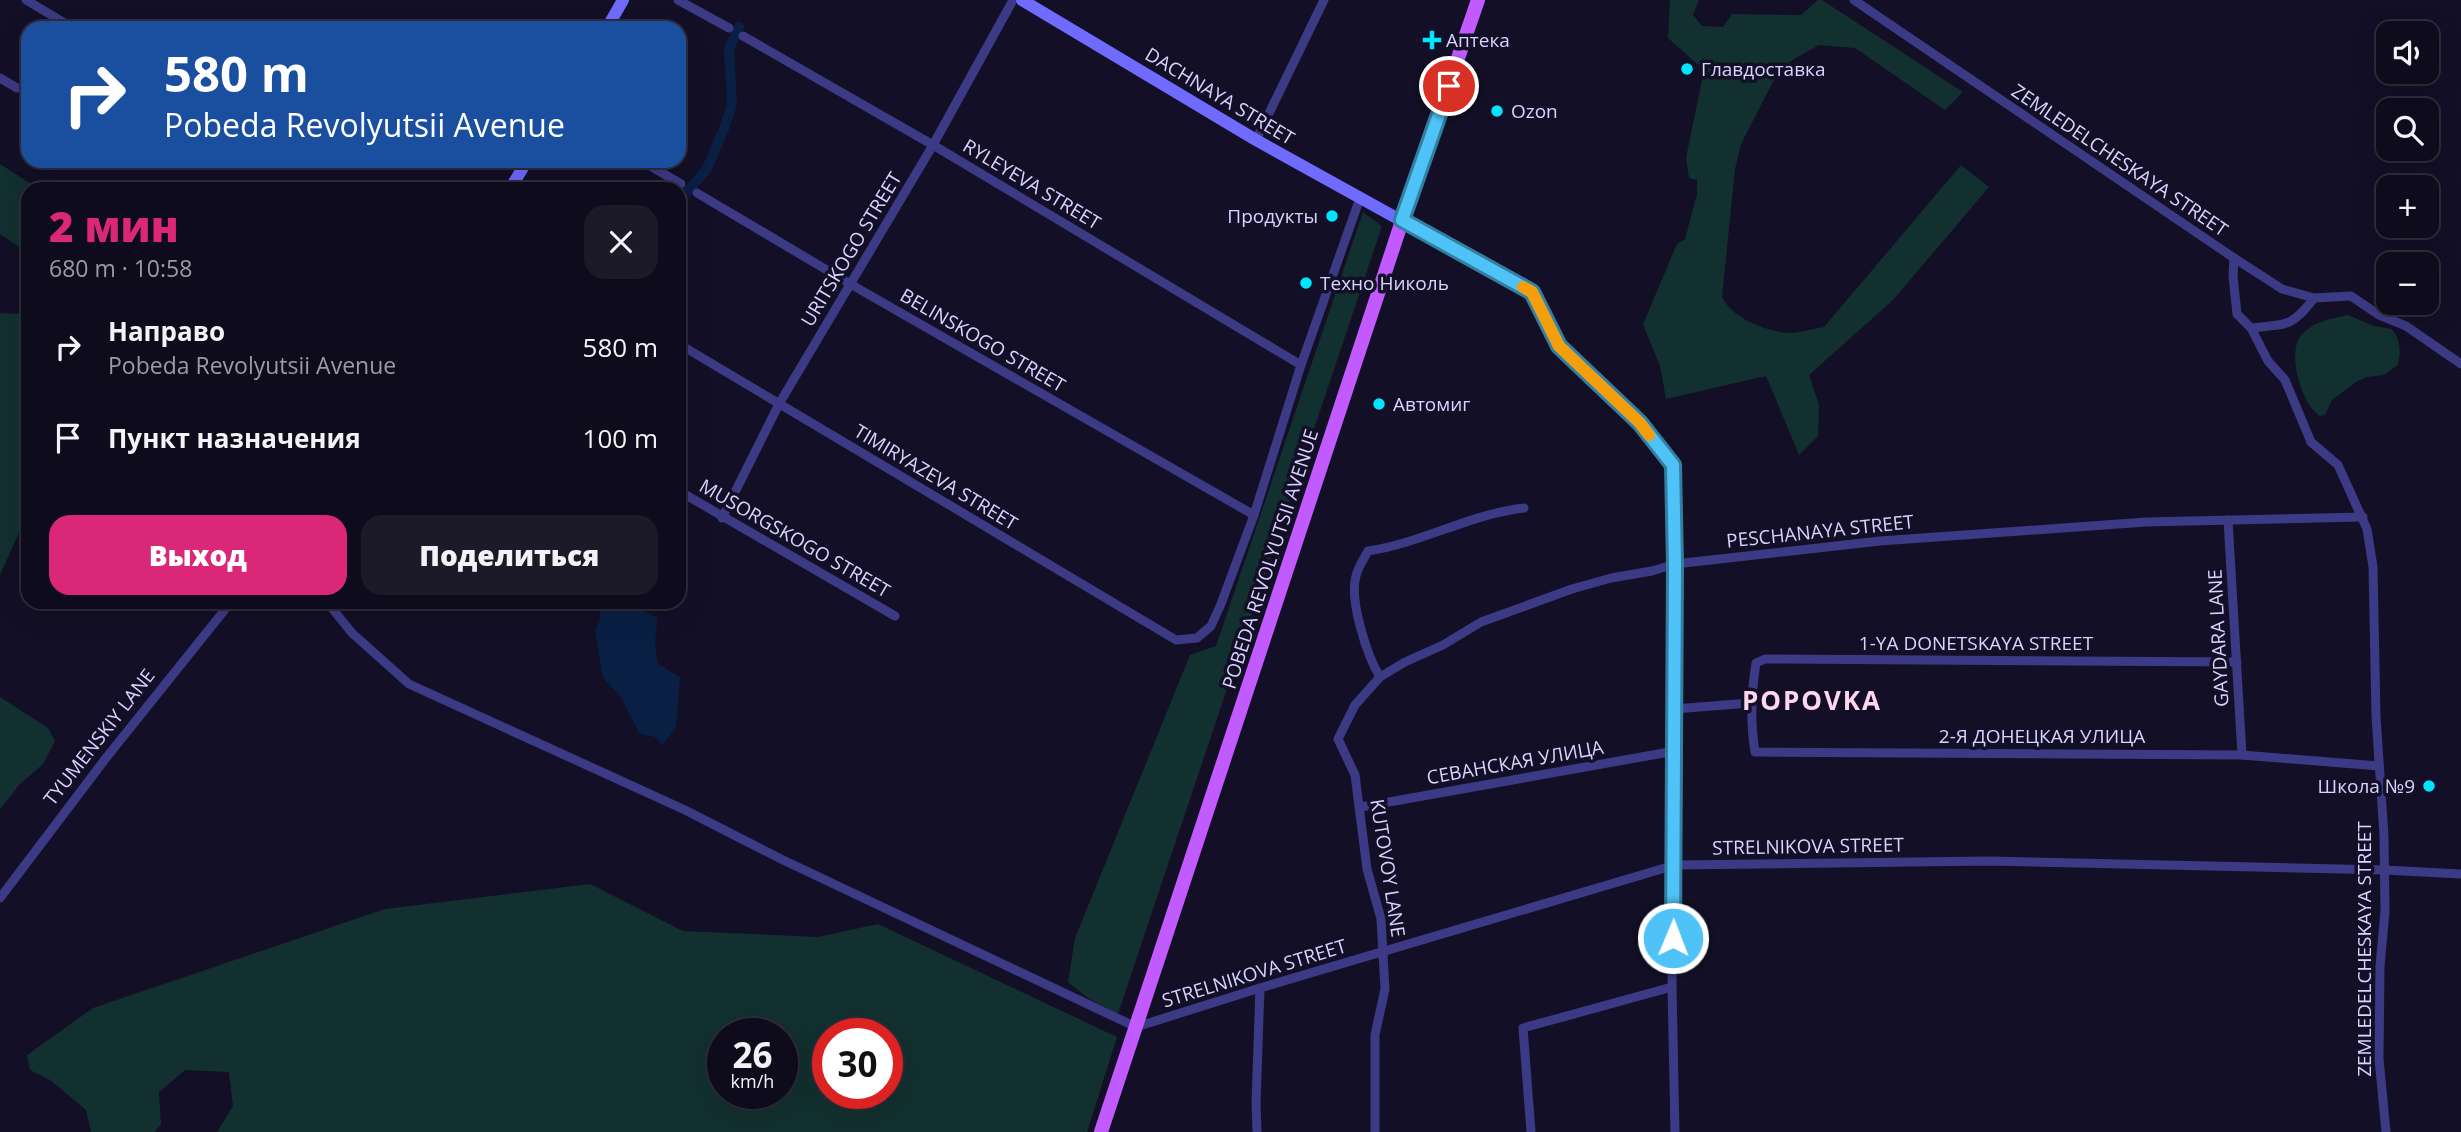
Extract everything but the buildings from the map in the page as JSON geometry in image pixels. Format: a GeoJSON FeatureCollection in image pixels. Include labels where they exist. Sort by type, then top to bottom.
{"type":"FeatureCollection","features":[{"type":"Feature","properties":{"kind":"main road","name":"POBEDA REVOLYUTSII AVENUE"},"geometry":{"type":"LineString","coordinates":[[1101,1132],[1402,220],[1478,0]]}},
{"type":"Feature","properties":{"kind":"street"},"geometry":{"type":"LineString","coordinates":[[26,0],[61,21]]}},
{"type":"Feature","properties":{"kind":"street"},"geometry":{"type":"LineString","coordinates":[[611,21],[624,0]]}},
{"type":"Feature","properties":{"kind":"street"},"geometry":{"type":"LineString","coordinates":[[678,0],[729,28]]}},
{"type":"Feature","properties":{"kind":"street","name":"URITSKOGO STREET"},"geometry":{"type":"LineString","coordinates":[[722,518],[779,404],[852,285],[1013,0]]}},
{"type":"Feature","properties":{"kind":"street","name":"DACHNAYA STREET"},"geometry":{"type":"LineString","coordinates":[[1022,0],[1256,140],[1402,220]]}},
{"type":"Feature","properties":{"kind":"street"},"geometry":{"type":"LineString","coordinates":[[1256,140],[1324,0]]}},
{"type":"Feature","properties":{"kind":"street","name":"ZEMLEDELCHESKAYA STREET"},"geometry":{"type":"LineString","coordinates":[[1854,0],[2234,258],[2232,276],[2237,314],[2251,328],[2268,361],[2285,380],[2311,442],[2338,465],[2363,517],[2373,567],[2373,642],[2385,911],[2380,966],[2379,1059],[2386,1132]]}},
{"type":"Feature","properties":{"kind":"street","name":"RYLEYEVA STREET"},"geometry":{"type":"LineString","coordinates":[[743,36],[933,145],[1301,365]]}},
{"type":"Feature","properties":{"kind":"street"},"geometry":{"type":"LineString","coordinates":[[0,78],[17,88]]}},
{"type":"Feature","properties":{"kind":"street"},"geometry":{"type":"LineString","coordinates":[[654,168],[678,182]]}},
{"type":"Feature","properties":{"kind":"street","name":"BELINSKOGO STREET"},"geometry":{"type":"LineString","coordinates":[[697,193],[1254,515]]}},
{"type":"Feature","properties":{"kind":"street"},"geometry":{"type":"LineString","coordinates":[[1254,515],[1301,365],[1360,198]]}},
{"type":"Feature","properties":{"kind":"street"},"geometry":{"type":"LineString","coordinates":[[1402,220],[1532,292],[1559,346],[1640,423],[1673,465],[1675,865],[1672,987],[1675,1132]]}},
{"type":"Feature","properties":{"kind":"street"},"geometry":{"type":"LineString","coordinates":[[2234,258],[2282,289],[2314,298],[2351,296],[2379,315],[2406,326],[2461,364]]}},
{"type":"Feature","properties":{"kind":"street"},"geometry":{"type":"LineString","coordinates":[[2251,328],[2285,324],[2301,316],[2314,298]]}},
{"type":"Feature","properties":{"kind":"street","name":"TIMIRYAZEVA STREET"},"geometry":{"type":"LineString","coordinates":[[686,348],[1176,640],[1197,638],[1211,626],[1254,515]]}},
{"type":"Feature","properties":{"kind":"street","name":"MUSORGSKOGO STREET"},"geometry":{"type":"LineString","coordinates":[[686,495],[895,616]]}},
{"type":"Feature","properties":{"kind":"street"},"geometry":{"type":"LineString","coordinates":[[1380,677],[1364,646],[1354,588],[1356,575],[1368,551],[1426,537],[1502,510],[1524,508]]}},
{"type":"Feature","properties":{"kind":"street","name":"PESCHANAYA STREET"},"geometry":{"type":"LineString","coordinates":[[1338,739],[1355,705],[1380,677],[1481,622],[1572,589],[1675,564],[1880,541],[2147,522],[2363,517]]}},
{"type":"Feature","properties":{"kind":"street","name":"GAYDARA LANE"},"geometry":{"type":"LineString","coordinates":[[2228,520],[2242,755]]}},
{"type":"Feature","properties":{"kind":"street","name":"TYUMENSKIY LANE"},"geometry":{"type":"LineString","coordinates":[[0,898],[106,758],[225,609]]}},
{"type":"Feature","properties":{"kind":"street"},"geometry":{"type":"LineString","coordinates":[[333,609],[352,633],[410,684],[685,810],[781,859],[1136,1027]]}},
{"type":"Feature","properties":{"kind":"street","name":"1-YA DONETSKAYA STREET"},"geometry":{"type":"LineString","coordinates":[[1750,703],[1756,663],[1765,659],[2237,662]]}},
{"type":"Feature","properties":{"kind":"street"},"geometry":{"type":"LineString","coordinates":[[1674,709],[1750,703]]}},
{"type":"Feature","properties":{"kind":"street","name":"2-Я ДОНЕЦКАЯ УЛИЦА"},"geometry":{"type":"LineString","coordinates":[[1750,703],[1755,752],[2242,755],[2379,766]]}},
{"type":"Feature","properties":{"kind":"street","name":"KUTOVOY LANE"},"geometry":{"type":"LineString","coordinates":[[1338,739],[1355,775],[1367,869],[1381,919],[1385,989],[1375,1035],[1375,1132]]}},
{"type":"Feature","properties":{"kind":"street","name":"СЕВАНСКАЯ УЛИЦА"},"geometry":{"type":"LineString","coordinates":[[1361,807],[1675,751]]}},
{"type":"Feature","properties":{"kind":"street","name":"STRELNIKOVA STREET"},"geometry":{"type":"LineString","coordinates":[[1136,1027],[1675,865],[1989,861],[2461,874]]}},
{"type":"Feature","properties":{"kind":"street"},"geometry":{"type":"LineString","coordinates":[[1531,1132],[1523,1028],[1672,987]]}},
{"type":"Feature","properties":{"kind":"street"},"geometry":{"type":"LineString","coordinates":[[1257,1132],[1260,988]]}},
{"type":"Feature","properties":{"kind":"green space"},"geometry":{"type":"Polygon","coordinates":[[[1670,0],[1699,0],[1693,15],[1702,26],[1723,27],[1732,14],[1801,15],[1818,0],[1822,0],[1963,92],[1945,110],[1855,48],[1819,45],[1778,72],[1741,144],[1735,169],[1722,297],[1739,316],[1764,328],[1786,333],[1824,327],[1961,165],[1989,187],[1893,300],[1809,375],[1819,405],[1818,436],[1799,455],[1766,376],[1666,399],[1660,366],[1643,324],[1677,244],[1685,239],[1697,194],[1697,180],[1689,178],[1686,158],[1704,70],[1668,38],[1670,0]]]}},
{"type":"Feature","properties":{"kind":"green space"},"geometry":{"type":"Polygon","coordinates":[[[0,164],[28,182],[21,182],[21,248],[0,234],[0,164]]]}},
{"type":"Feature","properties":{"kind":"green space"},"geometry":{"type":"Polygon","coordinates":[[[1363,212],[1382,226],[1118,1014],[1088,998],[1068,982],[1075,938],[1190,655],[1216,646],[1363,212]]]}},
{"type":"Feature","properties":{"kind":"green space"},"geometry":{"type":"Polygon","coordinates":[[[0,313],[21,313],[21,528],[0,575],[0,313]]]}},
{"type":"Feature","properties":{"kind":"green space"},"geometry":{"type":"Polygon","coordinates":[[[2348,315],[2374,326],[2392,329],[2400,346],[2398,365],[2384,375],[2367,377],[2356,382],[2332,400],[2325,415],[2320,416],[2313,410],[2302,389],[2295,364],[2295,351],[2303,333],[2313,326],[2348,315]]]}},
{"type":"Feature","properties":{"kind":"green space"},"geometry":{"type":"Polygon","coordinates":[[[0,697],[48,728],[55,741],[43,764],[20,784],[0,809],[0,697]]]}},
{"type":"Feature","properties":{"kind":"green space"},"geometry":{"type":"Polygon","coordinates":[[[590,884],[683,931],[818,937],[878,924],[1117,1037],[1087,1132],[217,1132],[233,1106],[229,1072],[185,1070],[159,1092],[161,1124],[155,1132],[91,1132],[86,1110],[50,1080],[30,1070],[27,1055],[93,1008],[385,909],[590,884]]]}},
{"type":"Feature","properties":{"kind":"water"},"geometry":{"type":"Polygon","coordinates":[[[600,609],[639,609],[658,618],[655,641],[658,664],[680,677],[676,728],[662,745],[655,737],[640,734],[620,696],[603,678],[595,631],[600,620],[600,609]]]}},
{"type":"Feature","properties":{"kind":"waterway"},"geometry":{"type":"LineString","coordinates":[[686,193],[707,169],[725,126],[732,104],[729,49],[739,27]]}},
{"type":"Feature","properties":{"kind":"slow traffic"},"geometry":{"type":"LineString","coordinates":[[1523,287],[1532,292],[1559,346],[1640,423],[1649,435]]}},
{"type":"Feature","properties":{"kind":"place","name":"Аптека"},"geometry":{"type":"Point","coordinates":[1432,40]}},
{"type":"Feature","properties":{"kind":"place","name":"Главдоставка"},"geometry":{"type":"Point","coordinates":[1687,69]}},
{"type":"Feature","properties":{"kind":"place","name":"Ozon"},"geometry":{"type":"Point","coordinates":[1497,111]}},
{"type":"Feature","properties":{"kind":"place","name":"Продукты"},"geometry":{"type":"Point","coordinates":[1332,216]}},
{"type":"Feature","properties":{"kind":"place","name":"Техно Николь"},"geometry":{"type":"Point","coordinates":[1306,283]}},
{"type":"Feature","properties":{"kind":"place","name":"Автомиг"},"geometry":{"type":"Point","coordinates":[1379,404]}},
{"type":"Feature","properties":{"kind":"place","name":"Школа №9"},"geometry":{"type":"Point","coordinates":[2429,786]}},
{"type":"Feature","properties":{"kind":"district","name":"POPOVKA"},"geometry":{"type":"Point","coordinates":[1812,700]}},
{"type":"Feature","properties":{"kind":"route"},"geometry":{"type":"LineString","coordinates":[[1449,86],[1402,220],[1532,292],[1559,346],[1640,423],[1673,465],[1673,938]]}}]}
